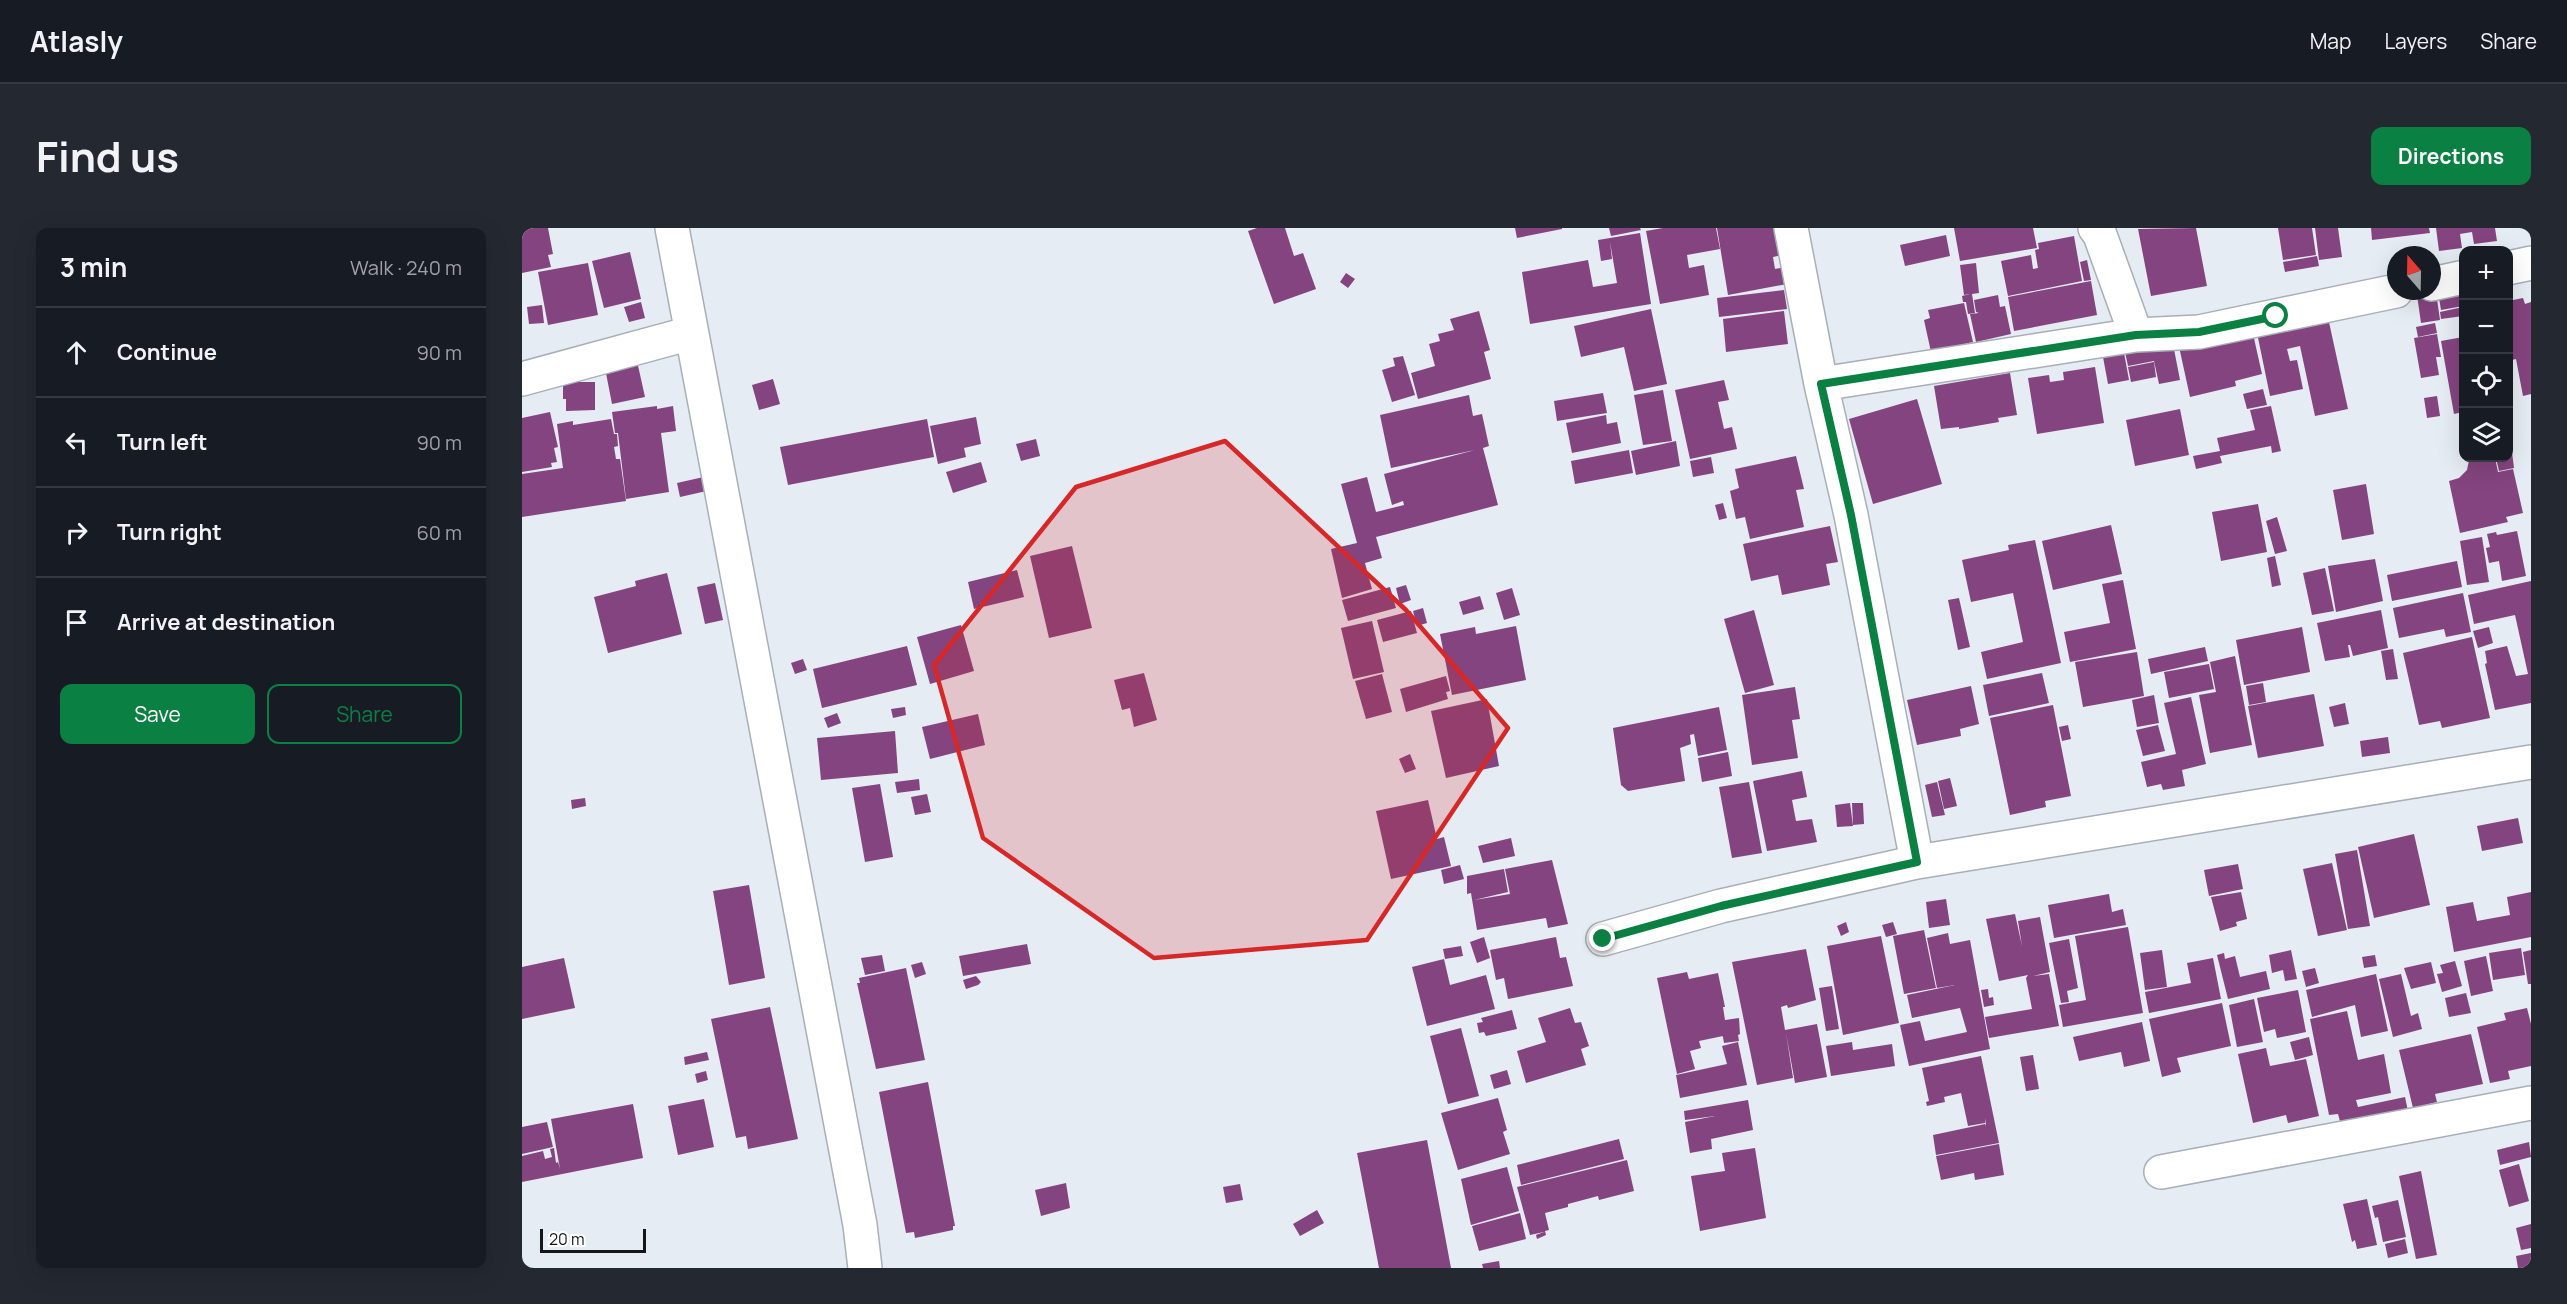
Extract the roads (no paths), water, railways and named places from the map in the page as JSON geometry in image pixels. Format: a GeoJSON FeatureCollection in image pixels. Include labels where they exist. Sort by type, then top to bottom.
{"type":"FeatureCollection","features":[{"type":"Feature","properties":{"kind":"street"},"geometry":{"type":"LineString","coordinates":[[672,228],[860,1225],[866,1268]]}},
{"type":"Feature","properties":{"kind":"street"},"geometry":{"type":"LineString","coordinates":[[1791,228],[1821,384],[1851,515],[1917,862]]}},
{"type":"Feature","properties":{"kind":"street"},"geometry":{"type":"LineString","coordinates":[[2095,228],[2100,235],[2136,335]]}},
{"type":"Feature","properties":{"kind":"street"},"geometry":{"type":"LineString","coordinates":[[2513,267],[2531,263]]}},
{"type":"Feature","properties":{"kind":"street"},"geometry":{"type":"LineString","coordinates":[[2441,282],[2459,278]]}},
{"type":"Feature","properties":{"kind":"street"},"geometry":{"type":"LineString","coordinates":[[1821,384],[2136,335],[2199,332],[2387,293]]}},
{"type":"Feature","properties":{"kind":"street"},"geometry":{"type":"LineString","coordinates":[[522,379],[691,333]]}},
{"type":"Feature","properties":{"kind":"street"},"geometry":{"type":"LineString","coordinates":[[1603,939],[1721,906],[1917,862],[2531,762]]}},
{"type":"Feature","properties":{"kind":"street"},"geometry":{"type":"LineString","coordinates":[[2161,1172],[2531,1103]]}}]}
